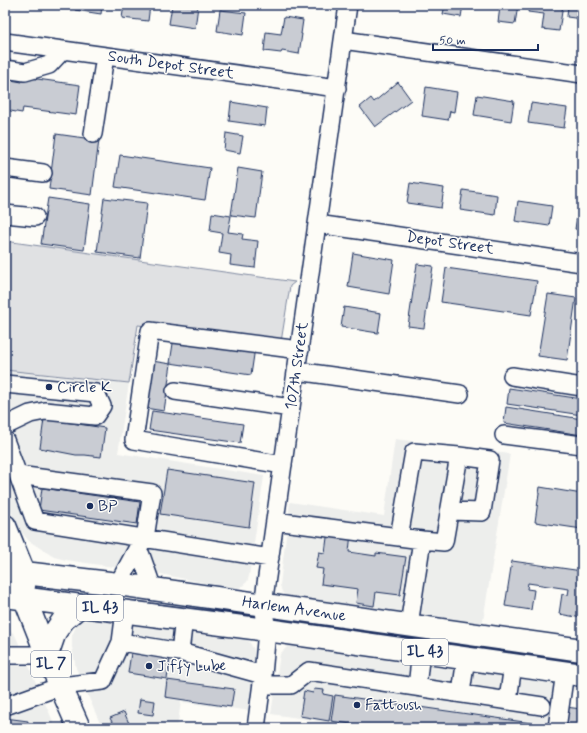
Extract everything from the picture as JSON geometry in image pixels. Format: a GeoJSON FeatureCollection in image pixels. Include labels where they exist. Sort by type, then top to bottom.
{"type":"FeatureCollection","features":[{"type":"Feature","properties":{"kind":"main road"},"geometry":{"type":"LineString","coordinates":[[5,526],[11,571]]}},
{"type":"Feature","properties":{"kind":"main road","name":"Harlem Avenue"},"geometry":{"type":"LineString","coordinates":[[11,571],[118,584],[582,650]]}},
{"type":"Feature","properties":{"kind":"main road","name":"IL 7"},"geometry":{"type":"LineString","coordinates":[[11,571],[15,597],[47,655],[79,728]]}},
{"type":"Feature","properties":{"kind":"main road","name":"Harlem Avenue"},"geometry":{"type":"LineString","coordinates":[[15,597],[184,618],[574,673]]}},
{"type":"Feature","properties":{"kind":"main road"},"geometry":{"type":"LineString","coordinates":[[47,655],[55,632],[64,619],[80,606]]}},
{"type":"Feature","properties":{"kind":"street","name":"107th Street"},"geometry":{"type":"LineString","coordinates":[[256,728],[267,630],[263,605],[348,5]]}},
{"type":"Feature","properties":{"kind":"street"},"geometry":{"type":"LineString","coordinates":[[343,40],[582,74]]}},
{"type":"Feature","properties":{"kind":"street","name":"South Depot Street"},"geometry":{"type":"LineString","coordinates":[[5,42],[336,88]]}},
{"type":"Feature","properties":{"kind":"street"},"geometry":{"type":"LineString","coordinates":[[5,69],[26,72],[49,64],[63,50]]}},
{"type":"Feature","properties":{"kind":"street"},"geometry":{"type":"LineString","coordinates":[[93,134],[105,56]]}},
{"type":"Feature","properties":{"kind":"street"},"geometry":{"type":"LineString","coordinates":[[5,168],[43,173]]}},
{"type":"Feature","properties":{"kind":"street"},"geometry":{"type":"LineString","coordinates":[[5,214],[35,217]]}},
{"type":"Feature","properties":{"kind":"street","name":"Depot Street"},"geometry":{"type":"LineString","coordinates":[[317,224],[582,263]]}},
{"type":"Feature","properties":{"kind":"street"},"geometry":{"type":"LineString","coordinates":[[283,465],[134,440],[150,330],[300,350]]}},
{"type":"Feature","properties":{"kind":"street"},"geometry":{"type":"LineString","coordinates":[[297,371],[460,394]]}},
{"type":"Feature","properties":{"kind":"street"},"geometry":{"type":"LineString","coordinates":[[512,376],[582,387]]}},
{"type":"Feature","properties":{"kind":"street"},"geometry":{"type":"LineString","coordinates":[[5,384],[96,393],[102,406],[95,416],[45,411],[30,414],[5,426]]}},
{"type":"Feature","properties":{"kind":"street"},"geometry":{"type":"LineString","coordinates":[[175,390],[291,408]]}},
{"type":"Feature","properties":{"kind":"street"},"geometry":{"type":"LineString","coordinates":[[504,435],[582,445]]}},
{"type":"Feature","properties":{"kind":"street"},"geometry":{"type":"LineString","coordinates":[[5,440],[35,521],[141,544],[270,558]]}},
{"type":"Feature","properties":{"kind":"street"},"geometry":{"type":"LineString","coordinates":[[399,537],[414,452],[490,460],[482,512],[449,511]]}},
{"type":"Feature","properties":{"kind":"street"},"geometry":{"type":"LineString","coordinates":[[275,521],[444,542],[459,456]]}},
{"type":"Feature","properties":{"kind":"street"},"geometry":{"type":"LineString","coordinates":[[18,475],[152,493],[141,544],[141,555],[153,589]]}},
{"type":"Feature","properties":{"kind":"street"},"geometry":{"type":"LineString","coordinates":[[409,625],[422,540]]}},
{"type":"Feature","properties":{"kind":"street"},"geometry":{"type":"LineString","coordinates":[[118,584],[141,544]]}},
{"type":"Feature","properties":{"kind":"street"},"geometry":{"type":"LineString","coordinates":[[5,704],[8,705],[61,686],[103,681],[121,642],[125,611]]}},
{"type":"Feature","properties":{"kind":"street"},"geometry":{"type":"LineString","coordinates":[[180,652],[184,618]]}},
{"type":"Feature","properties":{"kind":"street"},"geometry":{"type":"LineString","coordinates":[[121,642],[180,652],[262,680],[291,686],[309,670],[542,706]]}},
{"type":"Feature","properties":{"kind":"street"},"geometry":{"type":"LineString","coordinates":[[417,687],[421,651]]}},
{"type":"Feature","properties":{"kind":"street"},"geometry":{"type":"LineString","coordinates":[[5,655],[47,655]]}},
{"type":"Feature","properties":{"kind":"street"},"geometry":{"type":"LineString","coordinates":[[461,694],[466,658]]}},
{"type":"Feature","properties":{"kind":"street"},"geometry":{"type":"LineString","coordinates":[[508,700],[513,665]]}},
{"type":"Feature","properties":{"kind":"street"},"geometry":{"type":"LineString","coordinates":[[557,728],[574,673]]}},
{"type":"Feature","properties":{"kind":"shaded area"},"geometry":{"type":"Polygon","coordinates":[[[5,241],[295,282],[290,286],[281,342],[138,325],[129,383],[5,370],[5,241]]]}},
{"type":"Feature","properties":{"kind":"shaded area"},"geometry":{"type":"Polygon","coordinates":[[[5,370],[129,383],[118,453],[264,476],[247,582],[241,587],[233,589],[161,574],[66,560],[54,557],[29,541],[18,528],[5,498],[5,370]]]}},
{"type":"Feature","properties":{"kind":"shaded area"},"geometry":{"type":"Polygon","coordinates":[[[395,439],[510,454],[482,627],[288,599],[282,592],[280,585],[290,502],[384,516],[395,439]]]}},
{"type":"Feature","properties":{"kind":"shaded area"},"geometry":{"type":"Polygon","coordinates":[[[90,617],[239,636],[248,640],[255,651],[257,662],[252,711],[181,702],[177,728],[102,728],[76,668],[72,647],[72,636],[76,626],[81,620],[90,617]]]}},
{"type":"Feature","properties":{"kind":"shaded area"},"geometry":{"type":"Polygon","coordinates":[[[5,625],[15,635],[56,728],[5,728],[5,625]]]}},
{"type":"Feature","properties":{"kind":"shaded area"},"geometry":{"type":"Polygon","coordinates":[[[297,644],[558,682],[551,728],[367,728],[271,714],[280,654],[288,646],[297,644]]]}},
{"type":"Feature","properties":{"kind":"building"},"geometry":{"type":"Polygon","coordinates":[[[32,5],[47,5],[47,7],[32,5]]]}},
{"type":"Feature","properties":{"kind":"building"},"geometry":{"type":"Polygon","coordinates":[[[76,5],[102,5],[101,14],[75,10],[76,5]]]}},
{"type":"Feature","properties":{"kind":"building"},"geometry":{"type":"Polygon","coordinates":[[[124,5],[150,5],[148,21],[122,18],[124,5]]]}},
{"type":"Feature","properties":{"kind":"building"},"geometry":{"type":"Polygon","coordinates":[[[172,5],[198,6],[195,28],[169,24],[172,5]]]}},
{"type":"Feature","properties":{"kind":"building"},"geometry":{"type":"Polygon","coordinates":[[[445,5],[463,5],[461,17],[443,14],[445,5]]]}},
{"type":"Feature","properties":{"kind":"building"},"geometry":{"type":"Polygon","coordinates":[[[484,5],[518,5],[515,24],[498,22],[500,7],[484,5]]]}},
{"type":"Feature","properties":{"kind":"building"},"geometry":{"type":"Polygon","coordinates":[[[529,5],[563,5],[559,31],[542,29],[544,14],[528,12],[529,5]]]}},
{"type":"Feature","properties":{"kind":"building"},"geometry":{"type":"Polygon","coordinates":[[[568,5],[582,5],[582,19],[567,17],[568,5]]]}},
{"type":"Feature","properties":{"kind":"building"},"geometry":{"type":"Polygon","coordinates":[[[220,10],[246,13],[243,35],[217,31],[220,10]]]}},
{"type":"Feature","properties":{"kind":"building"},"geometry":{"type":"Polygon","coordinates":[[[284,17],[303,20],[299,54],[282,51],[281,53],[264,51],[266,32],[281,34],[284,17]]]}},
{"type":"Feature","properties":{"kind":"building"},"geometry":{"type":"Polygon","coordinates":[[[23,77],[80,85],[76,115],[23,108],[22,113],[5,110],[5,79],[22,82],[23,77]]]}},
{"type":"Feature","properties":{"kind":"building"},"geometry":{"type":"Polygon","coordinates":[[[398,82],[411,100],[375,127],[360,107],[371,98],[374,102],[398,82]]]}},
{"type":"Feature","properties":{"kind":"building"},"geometry":{"type":"Polygon","coordinates":[[[426,87],[457,92],[454,112],[450,111],[448,120],[422,116],[426,87]]]}},
{"type":"Feature","properties":{"kind":"building"},"geometry":{"type":"Polygon","coordinates":[[[477,95],[514,101],[511,121],[474,115],[477,95]]]}},
{"type":"Feature","properties":{"kind":"building"},"geometry":{"type":"Polygon","coordinates":[[[231,102],[267,108],[265,126],[229,121],[231,102]]]}},
{"type":"Feature","properties":{"kind":"building"},"geometry":{"type":"Polygon","coordinates":[[[531,103],[567,108],[564,128],[528,123],[531,103]]]}},
{"type":"Feature","properties":{"kind":"building"},"geometry":{"type":"Polygon","coordinates":[[[582,111],[582,131],[579,131],[582,111]]]}},
{"type":"Feature","properties":{"kind":"building"},"geometry":{"type":"Polygon","coordinates":[[[226,133],[243,136],[240,153],[224,150],[226,133]]]}},
{"type":"Feature","properties":{"kind":"building"},"geometry":{"type":"Polygon","coordinates":[[[56,134],[99,140],[92,195],[49,189],[56,134]]]}},
{"type":"Feature","properties":{"kind":"building"},"geometry":{"type":"Polygon","coordinates":[[[120,155],[210,168],[205,200],[115,187],[120,155]]]}},
{"type":"Feature","properties":{"kind":"building"},"geometry":{"type":"Polygon","coordinates":[[[238,168],[262,172],[256,218],[231,215],[238,168]]]}},
{"type":"Feature","properties":{"kind":"building"},"geometry":{"type":"Polygon","coordinates":[[[410,183],[444,188],[441,208],[407,203],[410,183]]]}},
{"type":"Feature","properties":{"kind":"building"},"geometry":{"type":"Polygon","coordinates":[[[463,190],[497,195],[495,215],[460,210],[463,190]]]}},
{"type":"Feature","properties":{"kind":"building"},"geometry":{"type":"Polygon","coordinates":[[[48,198],[90,204],[84,250],[41,244],[48,198]]]}},
{"type":"Feature","properties":{"kind":"building"},"geometry":{"type":"Polygon","coordinates":[[[104,198],[147,203],[140,258],[97,252],[104,198]]]}},
{"type":"Feature","properties":{"kind":"building"},"geometry":{"type":"Polygon","coordinates":[[[518,201],[552,206],[549,226],[515,221],[518,201]]]}},
{"type":"Feature","properties":{"kind":"building"},"geometry":{"type":"Polygon","coordinates":[[[578,210],[582,211],[582,230],[575,229],[578,210]]]}},
{"type":"Feature","properties":{"kind":"building"},"geometry":{"type":"Polygon","coordinates":[[[212,213],[231,216],[228,232],[243,234],[242,239],[258,241],[255,268],[230,265],[231,255],[219,253],[222,233],[210,231],[212,213]]]}},
{"type":"Feature","properties":{"kind":"building"},"geometry":{"type":"Polygon","coordinates":[[[353,253],[394,260],[389,294],[348,287],[353,253]]]}},
{"type":"Feature","properties":{"kind":"building"},"geometry":{"type":"Polygon","coordinates":[[[417,264],[433,266],[424,328],[408,326],[417,264]]]}},
{"type":"Feature","properties":{"kind":"building"},"geometry":{"type":"Polygon","coordinates":[[[446,268],[537,281],[531,315],[441,302],[446,268]]]}},
{"type":"Feature","properties":{"kind":"building"},"geometry":{"type":"Polygon","coordinates":[[[548,294],[576,298],[567,360],[538,356],[548,294]]]}},
{"type":"Feature","properties":{"kind":"building"},"geometry":{"type":"Polygon","coordinates":[[[344,307],[381,313],[378,333],[341,327],[344,307]]]}},
{"type":"Feature","properties":{"kind":"building"},"geometry":{"type":"Polygon","coordinates":[[[174,337],[255,348],[251,375],[170,363],[174,337]]]}},
{"type":"Feature","properties":{"kind":"building"},"geometry":{"type":"Polygon","coordinates":[[[152,361],[171,364],[164,411],[145,408],[152,361]]]}},
{"type":"Feature","properties":{"kind":"building"},"geometry":{"type":"Polygon","coordinates":[[[509,388],[582,399],[582,415],[507,404],[509,388]]]}},
{"type":"Feature","properties":{"kind":"building"},"geometry":{"type":"Polygon","coordinates":[[[506,407],[582,419],[582,435],[504,423],[506,407]]]}},
{"type":"Feature","properties":{"kind":"building"},"geometry":{"type":"Polygon","coordinates":[[[152,411],[243,424],[240,443],[149,430],[152,411]]]}},
{"type":"Feature","properties":{"kind":"building","name":"Circle K"},"geometry":{"type":"Polygon","coordinates":[[[44,419],[105,428],[101,457],[76,455],[40,448],[44,419]]]}},
{"type":"Feature","properties":{"kind":"building"},"geometry":{"type":"Polygon","coordinates":[[[167,470],[255,483],[249,527],[160,514],[167,470]]]}},
{"type":"Feature","properties":{"kind":"building"},"geometry":{"type":"Polygon","coordinates":[[[540,487],[582,494],[582,529],[535,522],[540,487]]]}},
{"type":"Feature","properties":{"kind":"building","name":"BP"},"geometry":{"type":"Polygon","coordinates":[[[42,488],[140,502],[137,524],[39,510],[42,488]]]}},
{"type":"Feature","properties":{"kind":"building"},"geometry":{"type":"Polygon","coordinates":[[[328,530],[351,533],[349,552],[376,556],[376,553],[406,557],[400,595],[376,592],[374,606],[356,603],[358,589],[321,584],[323,569],[316,568],[319,552],[325,553],[328,530]]]}},
{"type":"Feature","properties":{"kind":"building"},"geometry":{"type":"Polygon","coordinates":[[[512,561],[582,571],[582,618],[559,614],[562,594],[568,595],[569,589],[528,583],[527,589],[534,590],[531,610],[505,606],[512,561]]]}},
{"type":"Feature","properties":{"kind":"building","name":"Jiffy Lube"},"geometry":{"type":"Polygon","coordinates":[[[131,653],[170,659],[167,679],[128,673],[131,653]]]}},
{"type":"Feature","properties":{"kind":"building"},"geometry":{"type":"Polygon","coordinates":[[[167,680],[234,689],[231,707],[165,697],[167,680]]]}},
{"type":"Feature","properties":{"kind":"building"},"geometry":{"type":"Polygon","coordinates":[[[314,689],[324,690],[323,694],[333,696],[329,721],[300,716],[304,691],[313,693],[314,689]]]}},
{"type":"Feature","properties":{"kind":"building"},"geometry":{"type":"Polygon","coordinates":[[[335,695],[538,724],[538,728],[378,728],[331,721],[335,695]]]}},
{"type":"Feature","properties":{"kind":"building"},"geometry":{"type":"Polygon","coordinates":[[[140,699],[155,701],[153,715],[138,713],[140,699]]]}},
{"type":"Feature","properties":{"kind":"building"},"geometry":{"type":"Polygon","coordinates":[[[565,707],[582,709],[582,728],[562,728],[565,707]]]}},
{"type":"Feature","properties":{"kind":"building"},"geometry":{"type":"Polygon","coordinates":[[[124,712],[131,728],[115,728],[110,718],[124,712]]]}},
{"type":"Feature","properties":{"kind":"building"},"geometry":{"type":"Polygon","coordinates":[[[5,718],[28,721],[27,728],[5,728],[5,718]]]}},
{"type":"Feature","properties":{"kind":"place","name":"Circle K"},"geometry":{"type":"Point","coordinates":[49,387]}},
{"type":"Feature","properties":{"kind":"place","name":"BP"},"geometry":{"type":"Point","coordinates":[90,506]}},
{"type":"Feature","properties":{"kind":"place","name":"Jiffy Lube"},"geometry":{"type":"Point","coordinates":[149,666]}},
{"type":"Feature","properties":{"kind":"place","name":"Fattoush"},"geometry":{"type":"Point","coordinates":[357,705]}}]}
